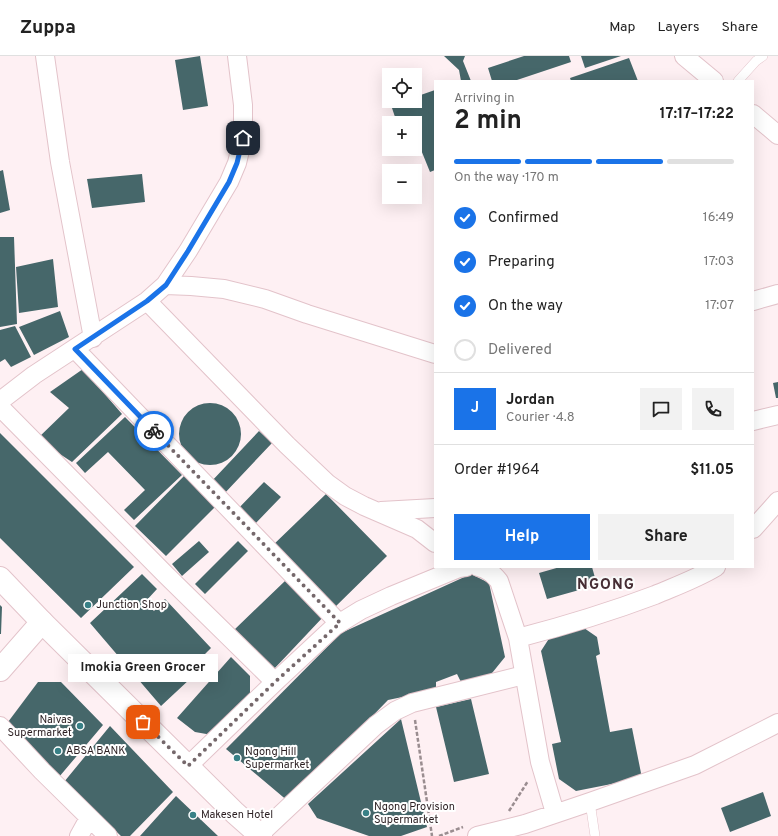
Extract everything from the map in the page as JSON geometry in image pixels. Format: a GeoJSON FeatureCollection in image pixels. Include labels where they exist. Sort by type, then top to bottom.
{"type":"FeatureCollection","features":[{"type":"Feature","properties":{"kind":"street"},"geometry":{"type":"LineString","coordinates":[[45,56],[60,162],[93,338]]}},
{"type":"Feature","properties":{"kind":"street"},"geometry":{"type":"LineString","coordinates":[[237,56],[243,105],[243,138],[237,163],[229,182],[166,285],[147,301],[93,338],[34,375],[1,399],[143,552],[275,682]]}},
{"type":"Feature","properties":{"kind":"street"},"geometry":{"type":"LineString","coordinates":[[684,56],[713,80]]}},
{"type":"Feature","properties":{"kind":"street"},"geometry":{"type":"LineString","coordinates":[[754,115],[778,135]]}},
{"type":"Feature","properties":{"kind":"street"},"geometry":{"type":"LineString","coordinates":[[166,285],[224,288],[265,299],[307,314],[434,354]]}},
{"type":"Feature","properties":{"kind":"street"},"geometry":{"type":"LineString","coordinates":[[754,300],[778,294]]}},
{"type":"Feature","properties":{"kind":"street"},"geometry":{"type":"LineString","coordinates":[[147,301],[287,445],[327,483],[345,496],[417,529],[434,542]]}},
{"type":"Feature","properties":{"kind":"street"},"geometry":{"type":"LineString","coordinates":[[75,349],[340,623]]}},
{"type":"Feature","properties":{"kind":"street"},"geometry":{"type":"LineString","coordinates":[[754,421],[778,415]]}},
{"type":"Feature","properties":{"kind":"street"},"geometry":{"type":"LineString","coordinates":[[754,528],[778,501]]}},
{"type":"Feature","properties":{"kind":"street"},"geometry":{"type":"LineString","coordinates":[[376,511],[434,508]]}},
{"type":"Feature","properties":{"kind":"street"},"geometry":{"type":"LineString","coordinates":[[188,766],[275,682],[340,623],[361,610],[391,596],[459,568]]}},
{"type":"Feature","properties":{"kind":"street"},"geometry":{"type":"LineString","coordinates":[[482,568],[494,574],[499,581],[518,638],[540,762],[555,813]]}},
{"type":"Feature","properties":{"kind":"street"},"geometry":{"type":"LineString","coordinates":[[518,638],[562,626],[627,605],[699,577],[714,568]]}},
{"type":"Feature","properties":{"kind":"street"},"geometry":{"type":"LineString","coordinates":[[0,578],[42,622],[260,835],[376,725],[395,711],[412,703],[524,675]]}},
{"type":"Feature","properties":{"kind":"street"},"geometry":{"type":"LineString","coordinates":[[0,670],[42,622]]}},
{"type":"Feature","properties":{"kind":"street"},"geometry":{"type":"LineString","coordinates":[[471,831],[525,824],[590,802],[695,765],[778,723]]}},
{"type":"Feature","properties":{"kind":"street"},"geometry":{"type":"LineString","coordinates":[[0,726],[42,772],[108,836]]}},
{"type":"Feature","properties":{"kind":"street"},"geometry":{"type":"LineString","coordinates":[[79,836],[89,818]]}},
{"type":"Feature","properties":{"kind":"lane"},"geometry":{"type":"LineString","coordinates":[[739,80],[763,56]]}},
{"type":"Feature","properties":{"kind":"lane"},"geometry":{"type":"LineString","coordinates":[[590,802],[595,836]]}},
{"type":"Feature","properties":{"kind":"path"},"geometry":{"type":"LineString","coordinates":[[412,703],[432,836]]}},
{"type":"Feature","properties":{"kind":"path"},"geometry":{"type":"LineString","coordinates":[[503,813],[509,810],[540,762]]}},
{"type":"Feature","properties":{"kind":"path"},"geometry":{"type":"LineString","coordinates":[[439,836],[471,831]]}},
{"type":"Feature","properties":{"kind":"building"},"geometry":{"type":"Polygon","coordinates":[[[200,56],[208,106],[183,110],[175,60],[200,56]]]}},
{"type":"Feature","properties":{"kind":"building"},"geometry":{"type":"Polygon","coordinates":[[[444,56],[465,56],[463,61],[471,80],[461,80],[459,70],[444,56]]]}},
{"type":"Feature","properties":{"kind":"building"},"geometry":{"type":"Polygon","coordinates":[[[524,56],[569,56],[571,62],[517,80],[492,80],[488,68],[524,56]]]}},
{"type":"Feature","properties":{"kind":"building"},"geometry":{"type":"Polygon","coordinates":[[[581,56],[621,56],[585,68],[581,56]]]}},
{"type":"Feature","properties":{"kind":"building"},"geometry":{"type":"Polygon","coordinates":[[[629,58],[638,80],[571,80],[570,78],[629,58]]]}},
{"type":"Feature","properties":{"kind":"building"},"geometry":{"type":"Polygon","coordinates":[[[434,90],[434,170],[430,172],[422,152],[422,116],[395,116],[392,108],[422,108],[422,95],[434,90]]]}},
{"type":"Feature","properties":{"kind":"building"},"geometry":{"type":"Polygon","coordinates":[[[3,170],[10,210],[0,213],[0,171],[3,170]]]}},
{"type":"Feature","properties":{"kind":"building"},"geometry":{"type":"Polygon","coordinates":[[[142,174],[145,202],[92,208],[87,179],[142,174]]]}},
{"type":"Feature","properties":{"kind":"building"},"geometry":{"type":"Polygon","coordinates":[[[0,237],[14,237],[17,324],[0,327],[0,237]]]}},
{"type":"Feature","properties":{"kind":"building"},"geometry":{"type":"Polygon","coordinates":[[[53,259],[58,307],[19,313],[16,267],[53,259]]]}},
{"type":"Feature","properties":{"kind":"building"},"geometry":{"type":"Polygon","coordinates":[[[60,311],[69,337],[34,355],[19,327],[60,311]]]}},
{"type":"Feature","properties":{"kind":"building"},"geometry":{"type":"Polygon","coordinates":[[[15,326],[31,357],[11,367],[5,359],[0,362],[0,330],[15,326]]]}},
{"type":"Feature","properties":{"kind":"building"},"geometry":{"type":"Polygon","coordinates":[[[83,369],[122,414],[72,462],[37,439],[69,408],[50,392],[83,369]]]}},
{"type":"Feature","properties":{"kind":"building"},"geometry":{"type":"Polygon","coordinates":[[[778,382],[778,398],[776,398],[773,383],[778,382]]]}},
{"type":"Feature","properties":{"kind":"building"},"geometry":{"type":"Polygon","coordinates":[[[210,403],[227,408],[232,412],[236,417],[241,434],[236,451],[232,456],[227,460],[210,465],[193,460],[188,456],[184,451],[179,434],[184,417],[188,412],[193,408],[210,403]]]}},
{"type":"Feature","properties":{"kind":"building"},"geometry":{"type":"Polygon","coordinates":[[[125,417],[182,475],[134,520],[124,510],[145,490],[108,452],[85,473],[76,463],[125,417]]]}},
{"type":"Feature","properties":{"kind":"building"},"geometry":{"type":"Polygon","coordinates":[[[259,431],[272,443],[223,495],[210,483],[259,431]]]}},
{"type":"Feature","properties":{"kind":"building"},"geometry":{"type":"Polygon","coordinates":[[[0,433],[134,567],[81,618],[0,538],[0,433]]]}},
{"type":"Feature","properties":{"kind":"building"},"geometry":{"type":"Polygon","coordinates":[[[184,476],[216,506],[166,556],[135,526],[184,476]]]}},
{"type":"Feature","properties":{"kind":"building"},"geometry":{"type":"Polygon","coordinates":[[[264,482],[281,497],[252,527],[235,512],[264,482]]]}},
{"type":"Feature","properties":{"kind":"building"},"geometry":{"type":"Polygon","coordinates":[[[326,494],[387,556],[332,610],[271,547],[326,494]]]}},
{"type":"Feature","properties":{"kind":"building"},"geometry":{"type":"Polygon","coordinates":[[[199,541],[209,552],[182,576],[172,564],[199,541]]]}},
{"type":"Feature","properties":{"kind":"building"},"geometry":{"type":"Polygon","coordinates":[[[238,541],[248,551],[205,594],[195,584],[238,541]]]}},
{"type":"Feature","properties":{"kind":"building"},"geometry":{"type":"Polygon","coordinates":[[[556,568],[592,568],[597,585],[547,599],[539,573],[556,568]]]}},
{"type":"Feature","properties":{"kind":"building"},"geometry":{"type":"Polygon","coordinates":[[[142,574],[157,589],[145,602],[154,611],[165,599],[211,648],[199,660],[205,665],[161,706],[90,623],[142,574]]]}},
{"type":"Feature","properties":{"kind":"building"},"geometry":{"type":"Polygon","coordinates":[[[471,574],[489,583],[505,657],[488,678],[463,686],[457,674],[436,682],[436,690],[388,700],[289,802],[226,749],[341,633],[471,574]]]}},
{"type":"Feature","properties":{"kind":"building"},"geometry":{"type":"Polygon","coordinates":[[[285,581],[324,616],[274,669],[234,630],[285,581]]]}},
{"type":"Feature","properties":{"kind":"building"},"geometry":{"type":"Polygon","coordinates":[[[0,605],[2,607],[1,634],[0,634],[0,605]]]}},
{"type":"Feature","properties":{"kind":"building"},"geometry":{"type":"Polygon","coordinates":[[[584,628],[597,637],[600,654],[596,656],[610,732],[632,728],[642,778],[576,791],[559,779],[552,744],[561,742],[541,651],[550,637],[584,628]]]}},
{"type":"Feature","properties":{"kind":"building"},"geometry":{"type":"Polygon","coordinates":[[[231,657],[250,676],[250,695],[212,735],[195,732],[177,718],[231,657]]]}},
{"type":"Feature","properties":{"kind":"building","name":"ABSA BANK"},"geometry":{"type":"Polygon","coordinates":[[[38,682],[61,682],[103,725],[59,777],[8,722],[38,682]]]}},
{"type":"Feature","properties":{"kind":"building"},"geometry":{"type":"Polygon","coordinates":[[[471,699],[489,774],[454,782],[436,707],[471,699]]]}},
{"type":"Feature","properties":{"kind":"building"},"geometry":{"type":"Polygon","coordinates":[[[401,719],[427,827],[401,836],[369,836],[317,818],[308,804],[401,719]]]}},
{"type":"Feature","properties":{"kind":"building"},"geometry":{"type":"Polygon","coordinates":[[[110,726],[173,792],[130,836],[121,836],[64,782],[110,726]]]}},
{"type":"Feature","properties":{"kind":"building"},"geometry":{"type":"Polygon","coordinates":[[[763,792],[771,816],[730,832],[721,808],[763,792]]]}},
{"type":"Feature","properties":{"kind":"building"},"geometry":{"type":"Polygon","coordinates":[[[176,796],[218,836],[140,836],[176,796]]]}},
{"type":"Feature","properties":{"kind":"way so far"},"geometry":{"type":"LineString","coordinates":[[143,722],[188,766],[275,682],[340,623],[154,431]]}},
{"type":"Feature","properties":{"kind":"place","name":"Junction Shop"},"geometry":{"type":"Point","coordinates":[88,605]}},
{"type":"Feature","properties":{"kind":"place","name":"Imokia Green Grocer"},"geometry":{"type":"Point","coordinates":[143,722]}},
{"type":"Feature","properties":{"kind":"place","name":"Naivas Supermarket"},"geometry":{"type":"Point","coordinates":[80,726]}},
{"type":"Feature","properties":{"kind":"place","name":"ABSA BANK"},"geometry":{"type":"Point","coordinates":[58,751]}},
{"type":"Feature","properties":{"kind":"place","name":"Ngong Hill Supermarket"},"geometry":{"type":"Point","coordinates":[237,758]}},
{"type":"Feature","properties":{"kind":"place","name":"Ngong Provision Supermarket"},"geometry":{"type":"Point","coordinates":[366,813]}},
{"type":"Feature","properties":{"kind":"place","name":"Makesen Hotel"},"geometry":{"type":"Point","coordinates":[193,815]}},
{"type":"Feature","properties":{"kind":"district","name":"NGONG"},"geometry":{"type":"Point","coordinates":[606,585]}},
{"type":"Feature","properties":{"kind":"route"},"geometry":{"type":"LineString","coordinates":[[154,431],[75,349],[147,301],[166,285],[229,182],[237,163],[243,138]]}}]}
